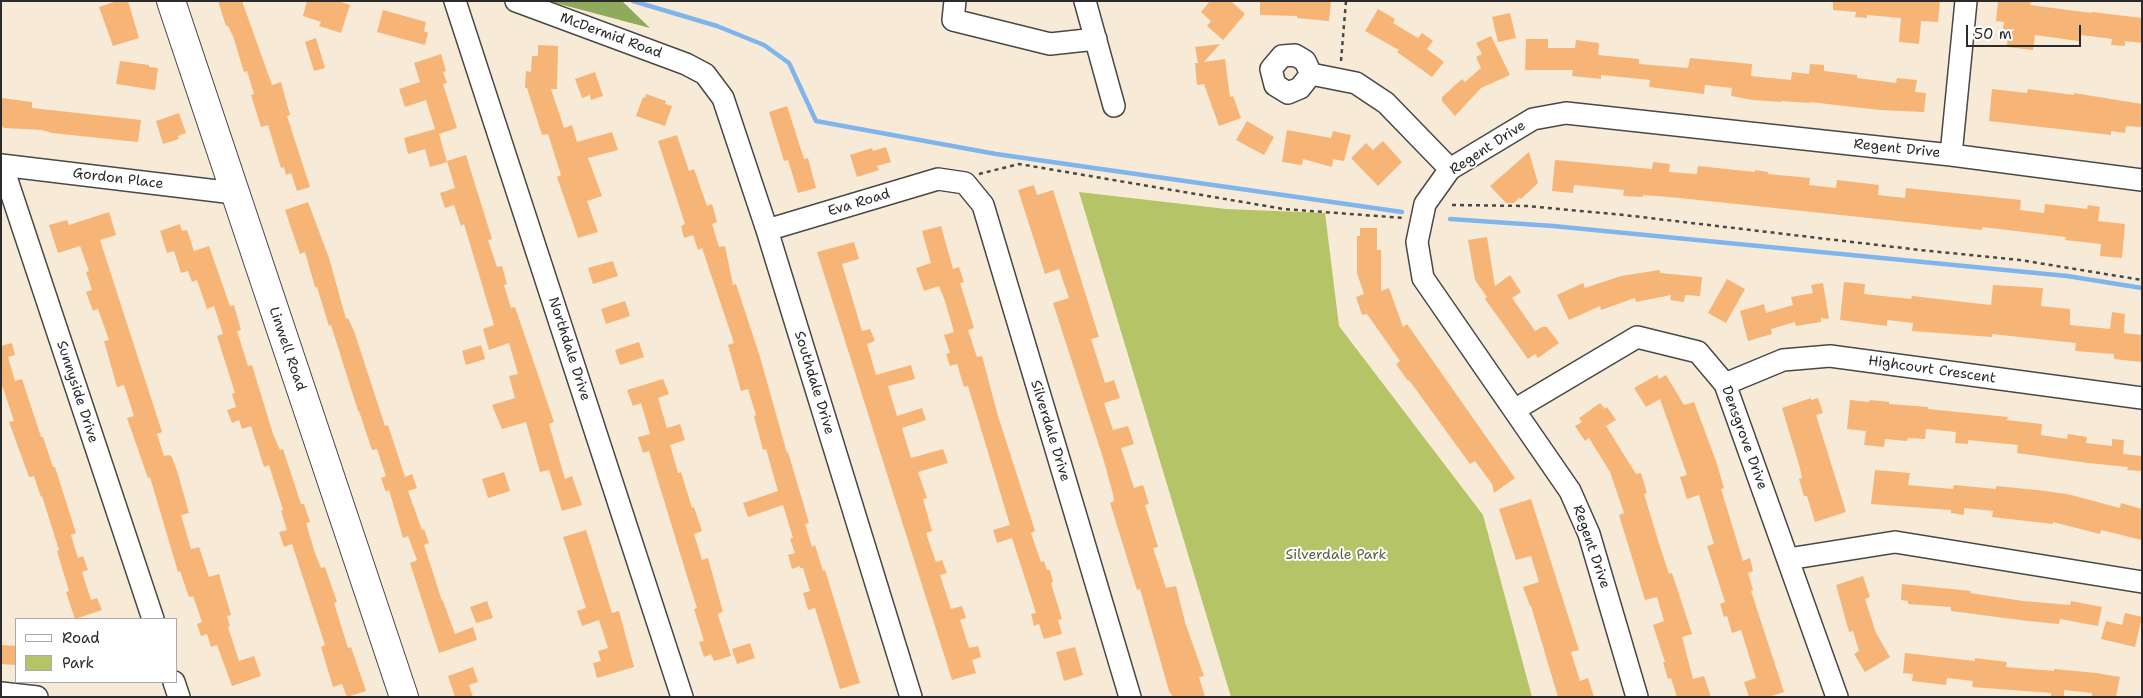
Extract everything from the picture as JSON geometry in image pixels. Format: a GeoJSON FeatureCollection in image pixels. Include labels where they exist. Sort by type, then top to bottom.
{"type":"FeatureCollection","features":[{"type":"Feature","properties":{"kind":"main road","name":"Linwell Road"},"geometry":{"type":"LineString","coordinates":[[171,1],[404,697]]}},
{"type":"Feature","properties":{"kind":"main road"},"geometry":{"type":"LineString","coordinates":[[382,697],[394,668]]}},
{"type":"Feature","properties":{"kind":"street","name":"Northdale Drive"},"geometry":{"type":"LineString","coordinates":[[455,1],[682,697]]}},
{"type":"Feature","properties":{"kind":"street","name":"McDermid Road"},"geometry":{"type":"LineString","coordinates":[[516,1],[686,64],[705,74]]}},
{"type":"Feature","properties":{"kind":"street"},"geometry":{"type":"LineString","coordinates":[[955,1],[953,20],[1050,44],[1096,39]]}},
{"type":"Feature","properties":{"kind":"street"},"geometry":{"type":"LineString","coordinates":[[1085,1],[1114,106]]}},
{"type":"Feature","properties":{"kind":"street"},"geometry":{"type":"LineString","coordinates":[[1951,154],[1966,1]]}},
{"type":"Feature","properties":{"kind":"street","name":"Southdale Drive"},"geometry":{"type":"LineString","coordinates":[[705,74],[723,98],[767,230],[911,697]]}},
{"type":"Feature","properties":{"kind":"street"},"geometry":{"type":"LineString","coordinates":[[1310,74],[1356,83],[1386,103],[1450,169]]}},
{"type":"Feature","properties":{"kind":"street","name":"Regent Drive"},"geometry":{"type":"LineString","coordinates":[[1637,697],[1589,534],[1570,491],[1423,278],[1417,242],[1425,204],[1450,169],[1533,119],[1566,113],[1951,154],[2142,180]]}},
{"type":"Feature","properties":{"kind":"street","name":"Gordon Place"},"geometry":{"type":"LineString","coordinates":[[1,165],[234,193]]}},
{"type":"Feature","properties":{"kind":"street","name":"Sunnyside Drive"},"geometry":{"type":"LineString","coordinates":[[1,165],[153,618]]}},
{"type":"Feature","properties":{"kind":"street","name":"Eva Road"},"geometry":{"type":"LineString","coordinates":[[767,230],[938,179],[951,181]]}},
{"type":"Feature","properties":{"kind":"street","name":"Silverdale Drive"},"geometry":{"type":"LineString","coordinates":[[951,181],[966,183],[983,205],[1130,697]]}},
{"type":"Feature","properties":{"kind":"street","name":"Densgrove Drive"},"geometry":{"type":"LineString","coordinates":[[1514,410],[1638,337],[1698,352],[1725,384],[1837,697]]}},
{"type":"Feature","properties":{"kind":"street","name":"Highcourt Crescent"},"geometry":{"type":"LineString","coordinates":[[1725,384],[1783,360],[1830,356],[2142,398]]}},
{"type":"Feature","properties":{"kind":"street"},"geometry":{"type":"LineString","coordinates":[[1788,559],[1895,542],[2142,582]]}},
{"type":"Feature","properties":{"kind":"street"},"geometry":{"type":"LineString","coordinates":[[174,683],[179,697]]}},
{"type":"Feature","properties":{"kind":"street"},"geometry":{"type":"LineString","coordinates":[[1,693],[37,697]]}},
{"type":"Feature","properties":{"kind":"path"},"geometry":{"type":"LineString","coordinates":[[1340,80],[1346,1]]}},
{"type":"Feature","properties":{"kind":"path"},"geometry":{"type":"LineString","coordinates":[[951,181],[1019,164],[1284,209],[1422,219]]}},
{"type":"Feature","properties":{"kind":"path"},"geometry":{"type":"LineString","coordinates":[[1452,205],[1527,206],[1624,215],[2020,260],[2142,280]]}},
{"type":"Feature","properties":{"kind":"green space"},"geometry":{"type":"Polygon","coordinates":[[[548,1],[622,1],[650,28],[548,1]]]}},
{"type":"Feature","properties":{"kind":"green space","name":"Silverdale Park"},"geometry":{"type":"Polygon","coordinates":[[[1079,192],[1226,209],[1325,213],[1339,326],[1483,515],[1532,697],[1231,697],[1079,192]]]}},
{"type":"Feature","properties":{"kind":"building"},"geometry":{"type":"Polygon","coordinates":[[[117,1],[128,1],[139,38],[113,46],[99,7],[117,1]]]}},
{"type":"Feature","properties":{"kind":"building"},"geometry":{"type":"Polygon","coordinates":[[[218,1],[242,1],[272,85],[281,82],[290,115],[287,116],[310,187],[297,191],[291,173],[286,175],[284,167],[281,168],[268,125],[261,127],[251,95],[254,94],[247,71],[244,72],[233,36],[228,26],[226,26],[218,1]]]}},
{"type":"Feature","properties":{"kind":"building"},"geometry":{"type":"Polygon","coordinates":[[[307,1],[338,1],[350,5],[341,33],[319,26],[321,22],[303,16],[307,1]]]}},
{"type":"Feature","properties":{"kind":"building"},"geometry":{"type":"Polygon","coordinates":[[[1210,1],[1231,1],[1245,14],[1223,40],[1207,26],[1211,21],[1201,12],[1210,1]]]}},
{"type":"Feature","properties":{"kind":"building"},"geometry":{"type":"Polygon","coordinates":[[[1260,1],[1331,1],[1329,21],[1297,18],[1297,16],[1260,15],[1260,1]]]}},
{"type":"Feature","properties":{"kind":"building"},"geometry":{"type":"Polygon","coordinates":[[[1833,1],[1940,1],[1938,22],[1921,21],[1919,44],[1899,42],[1901,18],[1867,15],[1867,18],[1855,17],[1856,12],[1833,10],[1833,1]]]}},
{"type":"Feature","properties":{"kind":"building"},"geometry":{"type":"Polygon","coordinates":[[[1998,1],[2031,2],[2030,5],[2142,18],[2142,43],[2125,41],[2125,46],[2111,45],[2112,39],[2081,35],[2080,41],[2078,41],[2035,35],[2033,50],[2007,47],[2008,30],[2003,29],[2004,22],[1996,21],[1998,1]]]}},
{"type":"Feature","properties":{"kind":"building"},"geometry":{"type":"Polygon","coordinates":[[[1378,9],[1395,19],[1393,23],[1418,38],[1422,33],[1433,41],[1427,49],[1444,62],[1432,77],[1397,52],[1399,50],[1365,31],[1378,9]]]}},
{"type":"Feature","properties":{"kind":"building"},"geometry":{"type":"Polygon","coordinates":[[[383,10],[426,22],[424,31],[428,33],[425,45],[377,32],[383,10]]]}},
{"type":"Feature","properties":{"kind":"building"},"geometry":{"type":"Polygon","coordinates":[[[1510,13],[1516,38],[1498,42],[1492,17],[1510,13]]]}},
{"type":"Feature","properties":{"kind":"building"},"geometry":{"type":"Polygon","coordinates":[[[1491,36],[1510,75],[1481,88],[1455,116],[1442,101],[1442,97],[1462,79],[1465,82],[1481,68],[1476,57],[1482,54],[1476,43],[1491,36]]]}},
{"type":"Feature","properties":{"kind":"building"},"geometry":{"type":"Polygon","coordinates":[[[316,38],[325,68],[314,71],[305,42],[316,38]]]}},
{"type":"Feature","properties":{"kind":"building"},"geometry":{"type":"Polygon","coordinates":[[[1526,39],[1548,39],[1548,48],[1575,48],[1576,40],[1599,43],[1598,55],[1639,59],[1639,64],[1688,68],[1690,58],[1752,64],[1751,76],[1791,80],[1792,72],[1809,74],[1810,64],[1824,65],[1824,71],[1857,75],[1857,78],[1896,83],[1897,78],[1917,80],[1915,92],[1926,93],[1924,112],[1880,110],[1810,102],[1753,100],[1731,96],[1732,88],[1705,85],[1704,94],[1649,87],[1650,80],[1601,75],[1601,79],[1572,76],[1573,70],[1525,70],[1526,39]]]}},
{"type":"Feature","properties":{"kind":"building"},"geometry":{"type":"Polygon","coordinates":[[[1220,44],[1204,62],[1225,59],[1230,97],[1233,96],[1241,118],[1219,126],[1204,84],[1197,85],[1195,63],[1198,63],[1195,47],[1220,44]]]}},
{"type":"Feature","properties":{"kind":"building"},"geometry":{"type":"Polygon","coordinates":[[[538,45],[558,46],[557,89],[551,89],[564,128],[572,125],[577,142],[612,132],[618,150],[588,158],[602,196],[587,201],[598,232],[578,238],[557,177],[561,175],[548,134],[542,135],[527,88],[525,88],[526,71],[531,72],[532,56],[538,56],[538,45]]]}},
{"type":"Feature","properties":{"kind":"building"},"geometry":{"type":"Polygon","coordinates":[[[441,54],[446,71],[443,72],[447,83],[443,84],[457,128],[439,134],[447,162],[430,167],[425,149],[408,154],[404,138],[435,129],[426,100],[405,107],[399,89],[420,82],[414,63],[441,54]]]}},
{"type":"Feature","properties":{"kind":"building"},"geometry":{"type":"Polygon","coordinates":[[[120,61],[158,68],[155,90],[116,84],[120,61]]]}},
{"type":"Feature","properties":{"kind":"building"},"geometry":{"type":"Polygon","coordinates":[[[595,72],[603,96],[591,100],[590,95],[582,98],[575,79],[595,72]]]}},
{"type":"Feature","properties":{"kind":"building"},"geometry":{"type":"Polygon","coordinates":[[[1992,89],[2027,93],[2028,89],[2074,95],[2074,93],[2142,104],[2142,127],[2126,126],[2125,133],[2111,131],[2111,135],[1989,121],[1992,89]]]}},
{"type":"Feature","properties":{"kind":"building"},"geometry":{"type":"Polygon","coordinates":[[[646,94],[666,101],[665,104],[672,106],[665,126],[636,116],[646,94]]]}},
{"type":"Feature","properties":{"kind":"building"},"geometry":{"type":"Polygon","coordinates":[[[1,98],[32,102],[32,108],[141,120],[138,142],[52,133],[42,130],[4,128],[1,125],[1,98]]]}},
{"type":"Feature","properties":{"kind":"building"},"geometry":{"type":"Polygon","coordinates":[[[787,106],[804,159],[808,158],[816,188],[798,193],[788,160],[784,161],[769,112],[787,106]]]}},
{"type":"Feature","properties":{"kind":"building"},"geometry":{"type":"Polygon","coordinates":[[[179,113],[186,133],[178,136],[179,139],[163,144],[156,121],[179,113]]]}},
{"type":"Feature","properties":{"kind":"building"},"geometry":{"type":"Polygon","coordinates":[[[1247,121],[1274,137],[1264,155],[1236,140],[1247,121]]]}},
{"type":"Feature","properties":{"kind":"building"},"geometry":{"type":"Polygon","coordinates":[[[1287,130],[1331,138],[1333,131],[1351,135],[1344,161],[1333,159],[1332,167],[1303,159],[1302,165],[1282,162],[1287,130]]]}},
{"type":"Feature","properties":{"kind":"building"},"geometry":{"type":"Polygon","coordinates":[[[677,135],[689,171],[694,169],[707,206],[712,204],[717,222],[712,224],[719,247],[725,246],[733,285],[736,284],[760,357],[809,523],[805,524],[812,547],[815,545],[823,571],[825,570],[860,683],[840,689],[815,608],[808,610],[803,593],[810,591],[803,568],[800,568],[800,566],[792,569],[788,555],[795,553],[790,539],[793,538],[783,505],[748,517],[743,503],[778,491],[766,449],[763,450],[754,416],[756,415],[748,389],[741,391],[728,345],[734,343],[702,248],[698,250],[693,235],[684,238],[681,226],[685,224],[658,141],[677,135]]]}},
{"type":"Feature","properties":{"kind":"building"},"geometry":{"type":"Polygon","coordinates":[[[1383,141],[1402,162],[1378,186],[1351,158],[1366,143],[1373,150],[1383,141]]]}},
{"type":"Feature","properties":{"kind":"building"},"geometry":{"type":"Polygon","coordinates":[[[886,147],[891,162],[877,166],[879,170],[857,177],[850,155],[872,148],[873,151],[886,147]]]}},
{"type":"Feature","properties":{"kind":"building"},"geometry":{"type":"Polygon","coordinates":[[[1529,152],[1538,183],[1521,199],[1519,198],[1514,203],[1506,203],[1490,186],[1529,152]]]}},
{"type":"Feature","properties":{"kind":"building"},"geometry":{"type":"Polygon","coordinates":[[[466,155],[492,239],[488,240],[497,267],[502,266],[507,284],[504,285],[511,308],[515,307],[554,422],[549,424],[565,479],[572,476],[582,505],[562,511],[549,470],[540,472],[526,422],[502,429],[492,405],[515,398],[509,376],[518,374],[509,343],[489,350],[483,329],[494,325],[464,224],[461,226],[454,205],[445,208],[440,193],[455,188],[447,161],[466,155]]]}},
{"type":"Feature","properties":{"kind":"building"},"geometry":{"type":"Polygon","coordinates":[[[1555,160],[1652,169],[1653,162],[1670,164],[1669,172],[1697,174],[1698,166],[1755,172],[1755,170],[1768,172],[1768,174],[1810,178],[1809,185],[1836,188],[1837,180],[1879,185],[1878,195],[1905,198],[1906,188],[2021,200],[2020,210],[2044,213],[2045,204],[2087,209],[2088,205],[2100,207],[2098,221],[2125,224],[2122,258],[2100,256],[2101,244],[2065,240],[2066,237],[1982,227],[1982,230],[1680,198],[1643,195],[1643,197],[1623,196],[1624,190],[1574,185],[1573,193],[1552,191],[1555,160]]]}},
{"type":"Feature","properties":{"kind":"building"},"geometry":{"type":"Polygon","coordinates":[[[1034,185],[1037,195],[1053,190],[1099,337],[1091,339],[1105,383],[1114,380],[1120,398],[1104,403],[1113,430],[1128,426],[1134,444],[1121,448],[1134,488],[1143,485],[1149,504],[1145,505],[1158,547],[1153,548],[1166,588],[1176,586],[1185,622],[1204,676],[1199,677],[1205,697],[1173,697],[1169,691],[1140,589],[1137,590],[1110,503],[1114,501],[1113,494],[1103,458],[1053,303],[1069,298],[1059,269],[1045,274],[1018,190],[1034,185]]]}},
{"type":"Feature","properties":{"kind":"building"},"geometry":{"type":"Polygon","coordinates":[[[308,202],[329,258],[346,319],[348,318],[354,331],[385,426],[388,425],[405,477],[412,474],[417,488],[408,491],[422,530],[424,529],[429,543],[424,545],[442,601],[455,634],[473,627],[477,640],[439,653],[410,563],[417,560],[408,536],[403,538],[389,490],[386,492],[381,478],[386,476],[377,449],[372,450],[331,325],[329,326],[317,287],[315,287],[305,252],[300,254],[285,210],[308,202]]]}},
{"type":"Feature","properties":{"kind":"building"},"geometry":{"type":"Polygon","coordinates":[[[109,212],[116,235],[100,240],[162,432],[157,434],[164,456],[169,455],[172,457],[178,474],[189,513],[181,515],[191,549],[199,547],[209,577],[219,574],[231,615],[227,616],[230,626],[228,627],[239,661],[254,656],[261,676],[232,686],[217,645],[211,647],[207,634],[201,636],[197,624],[202,622],[193,596],[189,597],[180,571],[178,572],[150,477],[148,478],[127,418],[134,416],[124,385],[117,387],[104,341],[109,340],[98,309],[93,311],[86,292],[92,290],[86,272],[89,271],[80,246],[58,253],[49,225],[67,220],[69,225],[109,212]]]}},
{"type":"Feature","properties":{"kind":"building"},"geometry":{"type":"Polygon","coordinates":[[[180,224],[182,231],[187,230],[194,251],[209,246],[230,306],[234,305],[241,330],[237,331],[248,366],[252,365],[273,434],[280,450],[283,449],[301,504],[304,504],[310,522],[306,523],[315,553],[321,568],[325,567],[337,602],[334,603],[348,648],[351,647],[366,691],[347,697],[342,684],[333,687],[321,647],[325,645],[292,544],[284,547],[279,532],[287,530],[269,465],[264,467],[251,426],[242,429],[239,420],[232,423],[227,410],[236,407],[232,394],[235,393],[217,336],[223,334],[214,306],[207,309],[197,280],[192,282],[188,271],[181,273],[174,251],[167,253],[160,231],[180,224]]]}},
{"type":"Feature","properties":{"kind":"building"},"geometry":{"type":"Polygon","coordinates":[[[941,226],[953,269],[959,267],[964,282],[960,283],[974,328],[968,330],[977,357],[982,356],[998,416],[1035,531],[1031,533],[1041,562],[1044,561],[1047,570],[1050,570],[1053,582],[1051,583],[1062,619],[1058,620],[1062,634],[1044,639],[1039,624],[1034,626],[1031,614],[1036,613],[1012,538],[997,543],[993,530],[1010,525],[968,386],[964,387],[957,364],[950,366],[946,354],[950,353],[944,335],[954,332],[945,301],[939,286],[924,291],[916,268],[931,263],[922,231],[941,226]]]}},
{"type":"Feature","properties":{"kind":"building"},"geometry":{"type":"Polygon","coordinates":[[[1360,228],[1377,228],[1377,250],[1381,250],[1381,291],[1389,288],[1403,327],[1407,324],[1515,478],[1494,493],[1492,484],[1475,461],[1470,464],[1408,381],[1396,364],[1400,361],[1367,314],[1362,315],[1356,297],[1364,294],[1357,273],[1357,236],[1360,236],[1360,228]]]}},
{"type":"Feature","properties":{"kind":"building"},"geometry":{"type":"Polygon","coordinates":[[[1487,237],[1495,286],[1510,275],[1521,292],[1512,298],[1535,331],[1542,327],[1547,327],[1559,343],[1538,358],[1535,354],[1528,359],[1485,299],[1487,297],[1475,280],[1468,240],[1487,237]]]}},
{"type":"Feature","properties":{"kind":"building"},"geometry":{"type":"Polygon","coordinates":[[[854,242],[859,259],[842,264],[862,331],[870,329],[875,341],[867,344],[876,375],[911,365],[915,379],[888,386],[897,416],[922,408],[926,420],[902,428],[911,458],[943,449],[948,463],[918,472],[927,498],[923,499],[932,531],[926,533],[936,562],[942,560],[947,573],[940,575],[951,609],[962,606],[966,618],[960,620],[969,648],[978,646],[981,657],[972,660],[976,673],[952,680],[817,252],[854,242]]]}},
{"type":"Feature","properties":{"kind":"building"},"geometry":{"type":"Polygon","coordinates":[[[613,261],[618,276],[593,284],[588,268],[613,261]]]}},
{"type":"Feature","properties":{"kind":"building"},"geometry":{"type":"Polygon","coordinates":[[[1660,270],[1660,273],[1702,277],[1700,296],[1685,295],[1684,302],[1670,300],[1671,295],[1636,302],[1635,298],[1601,310],[1600,306],[1569,320],[1557,295],[1583,283],[1585,288],[1621,276],[1660,270]]]}},
{"type":"Feature","properties":{"kind":"building"},"geometry":{"type":"Polygon","coordinates":[[[1727,279],[1745,289],[1726,323],[1708,313],[1727,279]]]}},
{"type":"Feature","properties":{"kind":"building"},"geometry":{"type":"Polygon","coordinates":[[[1844,282],[1865,284],[1864,294],[1911,299],[1912,296],[1991,305],[1993,285],[2043,288],[2041,306],[2070,309],[2070,325],[2110,329],[2112,312],[2125,314],[2124,333],[2142,335],[2142,362],[2114,359],[2114,354],[2075,351],[2076,343],[1992,334],[1992,337],[1912,331],[1913,323],[1887,320],[1887,326],[1840,320],[1844,282]]]}},
{"type":"Feature","properties":{"kind":"building"},"geometry":{"type":"Polygon","coordinates":[[[1823,283],[1829,319],[1821,318],[1821,322],[1796,326],[1795,322],[1771,329],[1772,334],[1748,341],[1740,311],[1764,304],[1766,313],[1793,305],[1791,297],[1813,293],[1811,285],[1823,283]]]}},
{"type":"Feature","properties":{"kind":"building"},"geometry":{"type":"Polygon","coordinates":[[[625,301],[630,316],[606,324],[601,309],[625,301]]]}},
{"type":"Feature","properties":{"kind":"building"},"geometry":{"type":"Polygon","coordinates":[[[639,342],[644,357],[620,365],[615,350],[639,342]]]}},
{"type":"Feature","properties":{"kind":"building"},"geometry":{"type":"Polygon","coordinates":[[[12,343],[15,355],[8,357],[15,381],[22,379],[41,437],[43,437],[53,467],[55,467],[76,533],[71,535],[78,558],[83,556],[88,570],[82,572],[91,600],[97,598],[102,610],[78,618],[75,618],[66,592],[69,591],[57,551],[59,550],[42,496],[34,476],[29,477],[9,422],[14,421],[1,382],[1,346],[12,343]]]}},
{"type":"Feature","properties":{"kind":"building"},"geometry":{"type":"Polygon","coordinates":[[[481,345],[485,359],[466,365],[462,351],[481,345]]]}},
{"type":"Feature","properties":{"kind":"building"},"geometry":{"type":"Polygon","coordinates":[[[1657,375],[1659,379],[1666,375],[1684,405],[1694,402],[1716,461],[1724,488],[1721,489],[1743,561],[1750,558],[1753,571],[1748,573],[1753,590],[1751,591],[1784,692],[1768,697],[1749,697],[1744,682],[1756,678],[1741,630],[1732,633],[1727,616],[1724,617],[1720,604],[1725,602],[1707,546],[1714,544],[1699,495],[1687,499],[1680,477],[1687,475],[1660,399],[1646,407],[1634,388],[1657,375]]]}},
{"type":"Feature","properties":{"kind":"building"},"geometry":{"type":"Polygon","coordinates":[[[663,379],[669,394],[658,398],[667,428],[680,424],[685,440],[670,445],[678,473],[681,472],[692,508],[694,507],[702,531],[694,534],[702,560],[708,558],[723,612],[718,615],[731,656],[714,661],[711,654],[704,657],[699,642],[704,641],[694,609],[697,608],[649,451],[643,453],[638,437],[650,434],[641,403],[633,406],[627,390],[663,379]]]}},
{"type":"Feature","properties":{"kind":"building"},"geometry":{"type":"Polygon","coordinates":[[[1811,398],[1811,400],[1818,398],[1823,413],[1816,415],[1846,512],[1815,522],[1807,496],[1804,496],[1799,479],[1802,478],[1800,468],[1782,408],[1811,398]]]}},
{"type":"Feature","properties":{"kind":"building"},"geometry":{"type":"Polygon","coordinates":[[[1850,400],[1889,402],[1889,404],[1928,407],[1928,409],[2008,417],[2007,420],[2042,424],[2041,435],[2067,439],[2068,434],[2087,437],[2086,443],[2112,446],[2112,439],[2124,440],[2123,454],[2142,456],[2142,471],[2127,470],[2128,467],[2017,453],[2018,445],[1968,440],[1968,444],[1955,443],[1956,432],[1926,429],[1925,439],[1908,438],[1907,441],[1885,439],[1884,447],[1864,445],[1866,431],[1847,429],[1850,400]]]}},
{"type":"Feature","properties":{"kind":"building"},"geometry":{"type":"Polygon","coordinates":[[[1600,403],[1605,409],[1607,407],[1616,420],[1606,426],[1636,474],[1641,473],[1647,493],[1644,494],[1657,537],[1669,574],[1672,573],[1692,634],[1682,637],[1693,679],[1704,676],[1711,697],[1677,697],[1671,678],[1668,679],[1663,662],[1665,662],[1653,625],[1664,621],[1657,597],[1645,600],[1619,515],[1624,513],[1610,472],[1589,438],[1585,441],[1575,426],[1582,422],[1579,418],[1600,403]]]}},
{"type":"Feature","properties":{"kind":"building"},"geometry":{"type":"Polygon","coordinates":[[[1875,470],[1910,473],[1908,485],[1953,489],[1954,485],[1996,489],[1996,486],[2067,494],[2120,508],[2121,503],[2142,509],[2142,540],[2101,530],[2100,534],[2053,522],[2053,524],[1992,517],[1993,511],[1964,508],[1964,515],[1951,513],[1951,510],[1871,504],[1875,470]]]}},
{"type":"Feature","properties":{"kind":"building"},"geometry":{"type":"Polygon","coordinates":[[[504,472],[510,491],[488,498],[482,479],[504,472]]]}},
{"type":"Feature","properties":{"kind":"building"},"geometry":{"type":"Polygon","coordinates":[[[1531,499],[1579,650],[1571,652],[1580,681],[1588,678],[1594,697],[1558,697],[1531,606],[1523,587],[1539,582],[1531,556],[1516,560],[1499,509],[1531,499]]]}},
{"type":"Feature","properties":{"kind":"building"},"geometry":{"type":"Polygon","coordinates":[[[586,530],[612,613],[619,611],[634,667],[597,678],[593,663],[601,661],[598,651],[608,648],[599,620],[582,626],[577,611],[586,608],[563,537],[586,530]]]}},
{"type":"Feature","properties":{"kind":"building"},"geometry":{"type":"Polygon","coordinates":[[[1863,576],[1870,597],[1865,599],[1876,633],[1890,657],[1865,672],[1854,654],[1859,651],[1853,631],[1849,632],[1836,585],[1863,576]]]}},
{"type":"Feature","properties":{"kind":"building"},"geometry":{"type":"Polygon","coordinates":[[[1902,584],[1971,591],[1970,593],[2023,601],[2070,605],[2071,601],[2102,607],[2098,626],[2060,619],[2059,624],[2028,621],[1951,611],[1951,607],[1908,604],[1908,601],[1901,600],[1902,584]]]}},
{"type":"Feature","properties":{"kind":"building"},"geometry":{"type":"Polygon","coordinates":[[[487,601],[493,618],[476,623],[470,607],[487,601]]]}},
{"type":"Feature","properties":{"kind":"building"},"geometry":{"type":"Polygon","coordinates":[[[2125,613],[2142,617],[2135,647],[2101,639],[2106,621],[2122,625],[2125,613]]]}},
{"type":"Feature","properties":{"kind":"building"},"geometry":{"type":"Polygon","coordinates":[[[750,643],[755,658],[737,664],[732,649],[750,643]]]}},
{"type":"Feature","properties":{"kind":"building"},"geometry":{"type":"Polygon","coordinates":[[[1,645],[15,646],[15,665],[1,664],[1,645]]]}},
{"type":"Feature","properties":{"kind":"building"},"geometry":{"type":"Polygon","coordinates":[[[1075,647],[1083,675],[1064,681],[1056,652],[1075,647]]]}},
{"type":"Feature","properties":{"kind":"building"},"geometry":{"type":"Polygon","coordinates":[[[1905,653],[1975,661],[1975,658],[2007,662],[2006,667],[2054,671],[2054,669],[2120,677],[2116,697],[2092,697],[2092,693],[2064,690],[2064,697],[2058,697],[2051,696],[2051,693],[1972,687],[1973,681],[1947,678],[1946,685],[1912,681],[1913,674],[1903,673],[1905,653]]]}},
{"type":"Feature","properties":{"kind":"building"},"geometry":{"type":"Polygon","coordinates":[[[473,667],[478,682],[469,685],[473,697],[455,697],[448,676],[473,667]]]}},
{"type":"Feature","properties":{"kind":"waterway"},"geometry":{"type":"LineString","coordinates":[[633,1],[717,26],[764,45],[789,63],[816,121],[996,154],[1402,212]]}},
{"type":"Feature","properties":{"kind":"waterway"},"geometry":{"type":"LineString","coordinates":[[1450,219],[1553,226],[2067,276],[2142,288]]}}]}
